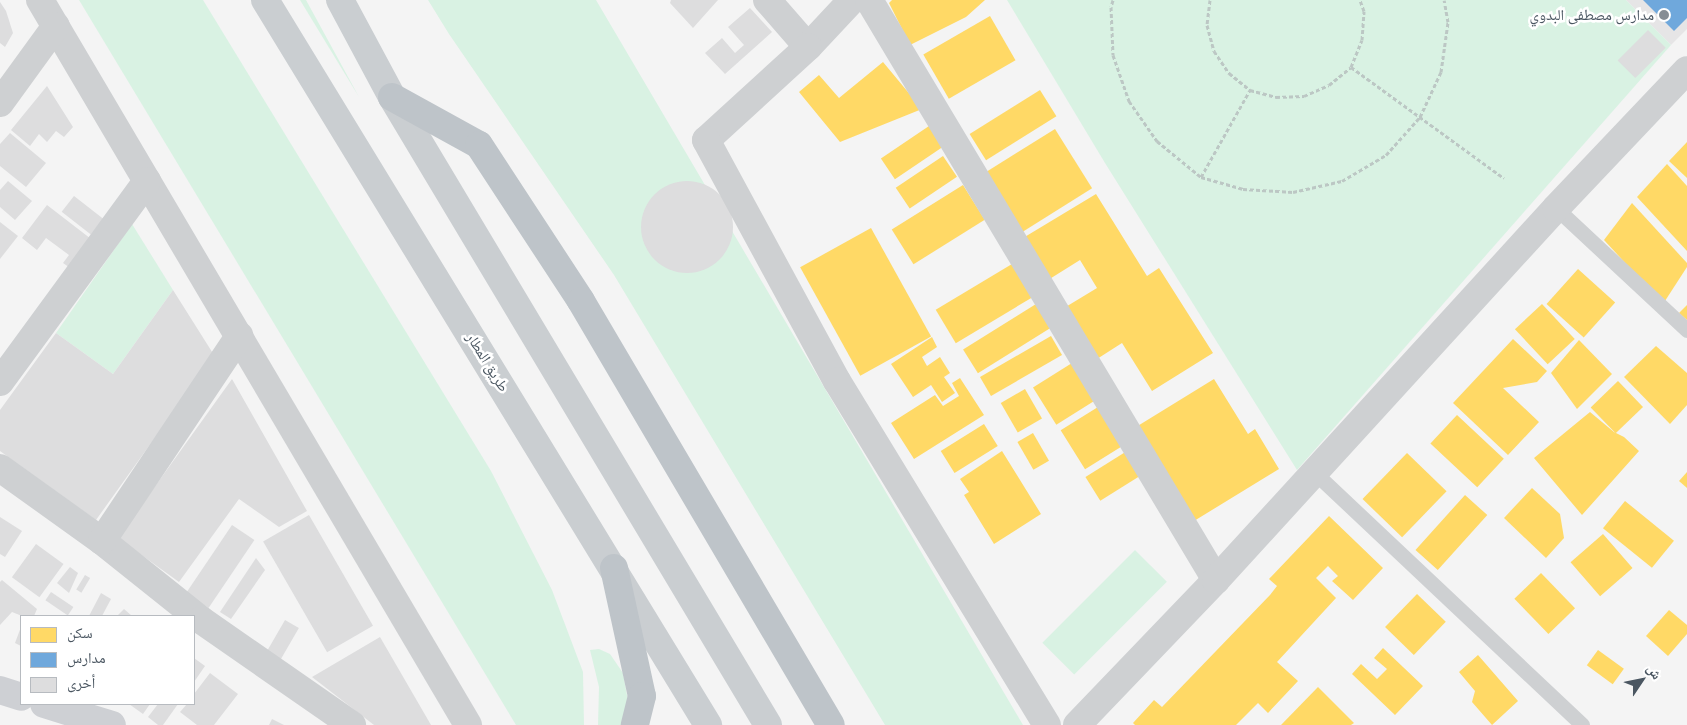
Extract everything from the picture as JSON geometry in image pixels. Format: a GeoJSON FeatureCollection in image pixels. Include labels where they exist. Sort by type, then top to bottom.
{"type":"FeatureCollection","features":[{"type":"Feature","properties":{"kind":"highway"},"geometry":{"type":"LineString","coordinates":[[392,97],[480,145],[581,301],[831,725]]}},
{"type":"Feature","properties":{"kind":"highway"},"geometry":{"type":"LineString","coordinates":[[614,568],[642,696],[635,725]]}},
{"type":"Feature","properties":{"kind":"main road","name":"طريق المطار"},"geometry":{"type":"LineString","coordinates":[[265,0],[614,568],[708,725]]}},
{"type":"Feature","properties":{"kind":"main road"},"geometry":{"type":"LineString","coordinates":[[340,0],[392,97],[768,725]]}},
{"type":"Feature","properties":{"kind":"street"},"geometry":{"type":"LineString","coordinates":[[40,0],[468,725]]}},
{"type":"Feature","properties":{"kind":"street"},"geometry":{"type":"LineString","coordinates":[[767,0],[808,47]]}},
{"type":"Feature","properties":{"kind":"street"},"geometry":{"type":"LineString","coordinates":[[852,0],[808,47],[706,140],[837,381],[1047,725]]}},
{"type":"Feature","properties":{"kind":"street"},"geometry":{"type":"LineString","coordinates":[[869,0],[1216,580]]}},
{"type":"Feature","properties":{"kind":"street"},"geometry":{"type":"LineString","coordinates":[[0,103],[56,26]]}},
{"type":"Feature","properties":{"kind":"street"},"geometry":{"type":"LineString","coordinates":[[1077,725],[1216,580],[1556,208],[1687,70]]}},
{"type":"Feature","properties":{"kind":"street"},"geometry":{"type":"LineString","coordinates":[[0,382],[147,181]]}},
{"type":"Feature","properties":{"kind":"street"},"geometry":{"type":"LineString","coordinates":[[102,541],[239,336]]}},
{"type":"Feature","properties":{"kind":"street"},"geometry":{"type":"LineString","coordinates":[[0,468],[102,541],[195,615]]}},
{"type":"Feature","properties":{"kind":"street"},"geometry":{"type":"LineString","coordinates":[[195,615],[352,725]]}},
{"type":"Feature","properties":{"kind":"street"},"geometry":{"type":"LineString","coordinates":[[0,690],[20,697]]}},
{"type":"Feature","properties":{"kind":"street"},"geometry":{"type":"LineString","coordinates":[[47,705],[112,725]]}},
{"type":"Feature","properties":{"kind":"lane"},"geometry":{"type":"LineString","coordinates":[[1556,208],[1687,330]]}},
{"type":"Feature","properties":{"kind":"lane"},"geometry":{"type":"LineString","coordinates":[[1315,473],[1582,725]]}},
{"type":"Feature","properties":{"kind":"path"},"geometry":{"type":"LineString","coordinates":[[1113,0],[1114,56],[1129,101],[1157,141],[1201,177],[1243,189],[1293,192],[1342,181],[1386,155],[1420,118],[1441,72],[1448,22],[1444,0]]}},
{"type":"Feature","properties":{"kind":"path"},"geometry":{"type":"LineString","coordinates":[[1210,0],[1207,24],[1214,51],[1229,73],[1250,90],[1276,97],[1304,96],[1329,85],[1351,67],[1362,40],[1364,11],[1360,0]]}},
{"type":"Feature","properties":{"kind":"path"},"geometry":{"type":"LineString","coordinates":[[1351,67],[1504,178]]}},
{"type":"Feature","properties":{"kind":"path"},"geometry":{"type":"LineString","coordinates":[[1201,177],[1250,90]]}},
{"type":"Feature","properties":{"kind":"shaded area","name":"مدارس مصطفى البدوي"},"geometry":{"type":"Polygon","coordinates":[[[1626,0],[1687,0],[1687,29],[1671,45],[1626,0]]]}},
{"type":"Feature","properties":{"kind":"green space"},"geometry":{"type":"Polygon","coordinates":[[[79,0],[203,0],[491,471],[552,590],[583,672],[584,725],[516,725],[79,0]]]}},
{"type":"Feature","properties":{"kind":"green space"},"geometry":{"type":"Polygon","coordinates":[[[300,0],[306,0],[359,97],[300,0]]]}},
{"type":"Feature","properties":{"kind":"green space"},"geometry":{"type":"Polygon","coordinates":[[[428,0],[596,0],[1023,725],[885,725],[614,275],[449,34],[428,0]]]}},
{"type":"Feature","properties":{"kind":"green space"},"geometry":{"type":"Polygon","coordinates":[[[1007,0],[1626,0],[1671,45],[1297,470],[1105,163],[1007,0]]]}},
{"type":"Feature","properties":{"kind":"green space"},"geometry":{"type":"Polygon","coordinates":[[[132,224],[173,290],[113,374],[56,333],[132,224]]]}},
{"type":"Feature","properties":{"kind":"green space"},"geometry":{"type":"Polygon","coordinates":[[[1135,550],[1167,582],[1074,674],[1042,643],[1135,550]]]}},
{"type":"Feature","properties":{"kind":"green space"},"geometry":{"type":"Polygon","coordinates":[[[599,649],[610,654],[623,673],[628,701],[621,725],[598,725],[599,687],[590,650],[599,649]]]}},
{"type":"Feature","properties":{"kind":"building: سكن"},"geometry":{"type":"Polygon","coordinates":[[[892,0],[985,0],[966,17],[910,45],[889,3],[892,0]]]}},
{"type":"Feature","properties":{"kind":"building: سكن"},"geometry":{"type":"Polygon","coordinates":[[[990,16],[1016,60],[949,99],[923,54],[990,16]]]}},
{"type":"Feature","properties":{"kind":"building: سكن"},"geometry":{"type":"Polygon","coordinates":[[[883,62],[922,109],[840,142],[799,92],[819,75],[839,98],[883,62]]]}},
{"type":"Feature","properties":{"kind":"building: سكن"},"geometry":{"type":"Polygon","coordinates":[[[1040,90],[1056,116],[986,160],[970,134],[1040,90]]]}},
{"type":"Feature","properties":{"kind":"building: سكن"},"geometry":{"type":"Polygon","coordinates":[[[929,126],[943,147],[895,179],[881,158],[929,126]]]}},
{"type":"Feature","properties":{"kind":"building: سكن"},"geometry":{"type":"Polygon","coordinates":[[[1055,129],[1092,188],[1019,234],[982,175],[1055,129]]]}},
{"type":"Feature","properties":{"kind":"building: سكن"},"geometry":{"type":"Polygon","coordinates":[[[1687,142],[1687,178],[1669,161],[1687,142]]]}},
{"type":"Feature","properties":{"kind":"building: سكن"},"geometry":{"type":"Polygon","coordinates":[[[943,156],[957,177],[910,209],[896,188],[943,156]]]}},
{"type":"Feature","properties":{"kind":"building: سكن"},"geometry":{"type":"Polygon","coordinates":[[[1667,164],[1687,186],[1687,251],[1637,197],[1667,164]]]}},
{"type":"Feature","properties":{"kind":"building: سكن"},"geometry":{"type":"Polygon","coordinates":[[[963,185],[985,220],[913,264],[892,230],[963,185]]]}},
{"type":"Feature","properties":{"kind":"building: سكن"},"geometry":{"type":"Polygon","coordinates":[[[1096,194],[1147,276],[1159,268],[1213,353],[1152,391],[1122,343],[1097,359],[1064,308],[1097,288],[1080,260],[1048,280],[1023,238],[1096,194]]]}},
{"type":"Feature","properties":{"kind":"building: سكن"},"geometry":{"type":"Polygon","coordinates":[[[1632,203],[1687,263],[1687,267],[1663,304],[1604,240],[1632,203]]]}},
{"type":"Feature","properties":{"kind":"building: سكن"},"geometry":{"type":"Polygon","coordinates":[[[871,228],[931,336],[860,376],[800,267],[871,228]]]}},
{"type":"Feature","properties":{"kind":"building: سكن"},"geometry":{"type":"Polygon","coordinates":[[[1012,264],[1032,297],[956,343],[936,310],[1012,264]]]}},
{"type":"Feature","properties":{"kind":"building: سكن"},"geometry":{"type":"Polygon","coordinates":[[[1578,269],[1615,302],[1584,337],[1547,304],[1578,269]]]}},
{"type":"Feature","properties":{"kind":"building: سكن"},"geometry":{"type":"Polygon","coordinates":[[[1036,304],[1051,328],[978,373],[963,350],[1036,304]]]}},
{"type":"Feature","properties":{"kind":"building: سكن"},"geometry":{"type":"Polygon","coordinates":[[[1542,304],[1575,339],[1548,364],[1515,329],[1542,304]]]}},
{"type":"Feature","properties":{"kind":"building: سكن"},"geometry":{"type":"Polygon","coordinates":[[[1687,305],[1687,320],[1679,313],[1687,305]]]}},
{"type":"Feature","properties":{"kind":"building: سكن"},"geometry":{"type":"Polygon","coordinates":[[[1051,336],[1062,355],[991,396],[980,377],[1051,336]]]}},
{"type":"Feature","properties":{"kind":"building: سكن"},"geometry":{"type":"Polygon","coordinates":[[[932,337],[937,347],[922,357],[927,366],[940,357],[950,373],[944,377],[955,393],[942,402],[931,385],[913,397],[891,364],[932,337]]]}},
{"type":"Feature","properties":{"kind":"building: سكن"},"geometry":{"type":"Polygon","coordinates":[[[1513,339],[1547,371],[1537,382],[1503,388],[1539,422],[1508,455],[1453,403],[1513,339]]]}},
{"type":"Feature","properties":{"kind":"building: سكن"},"geometry":{"type":"Polygon","coordinates":[[[1579,340],[1612,374],[1577,409],[1551,373],[1579,340]]]}},
{"type":"Feature","properties":{"kind":"building: سكن"},"geometry":{"type":"Polygon","coordinates":[[[1656,346],[1687,373],[1687,405],[1670,424],[1624,377],[1656,346]]]}},
{"type":"Feature","properties":{"kind":"building: سكن"},"geometry":{"type":"Polygon","coordinates":[[[1072,363],[1095,400],[1056,425],[1033,387],[1072,363]]]}},
{"type":"Feature","properties":{"kind":"building: سكن"},"geometry":{"type":"Polygon","coordinates":[[[960,378],[984,415],[914,459],[891,423],[935,395],[943,406],[959,396],[952,383],[960,378]]]}},
{"type":"Feature","properties":{"kind":"building: سكن"},"geometry":{"type":"Polygon","coordinates":[[[1214,379],[1248,434],[1255,429],[1279,469],[1194,521],[1136,427],[1214,379]]]}},
{"type":"Feature","properties":{"kind":"building: سكن"},"geometry":{"type":"Polygon","coordinates":[[[1618,381],[1643,407],[1616,433],[1591,407],[1618,381]]]}},
{"type":"Feature","properties":{"kind":"building: سكن"},"geometry":{"type":"Polygon","coordinates":[[[1025,389],[1042,418],[1018,432],[1001,403],[1025,389]]]}},
{"type":"Feature","properties":{"kind":"building: سكن"},"geometry":{"type":"Polygon","coordinates":[[[1098,407],[1122,446],[1085,469],[1061,430],[1098,407]]]}},
{"type":"Feature","properties":{"kind":"building: سكن"},"geometry":{"type":"Polygon","coordinates":[[[1590,412],[1614,432],[1624,437],[1639,451],[1582,515],[1534,458],[1590,412]]]}},
{"type":"Feature","properties":{"kind":"building: سكن"},"geometry":{"type":"Polygon","coordinates":[[[1457,415],[1504,459],[1477,487],[1430,444],[1457,415]]]}},
{"type":"Feature","properties":{"kind":"building: سكن"},"geometry":{"type":"Polygon","coordinates":[[[984,424],[998,446],[955,473],[941,451],[984,424]]]}},
{"type":"Feature","properties":{"kind":"building: سكن"},"geometry":{"type":"Polygon","coordinates":[[[1033,433],[1049,461],[1033,470],[1017,442],[1033,433]]]}},
{"type":"Feature","properties":{"kind":"building: سكن"},"geometry":{"type":"Polygon","coordinates":[[[1002,451],[1041,514],[994,544],[964,495],[969,492],[960,479],[1002,451]]]}},
{"type":"Feature","properties":{"kind":"building: سكن"},"geometry":{"type":"Polygon","coordinates":[[[1127,451],[1142,475],[1100,501],[1085,477],[1127,451]]]}},
{"type":"Feature","properties":{"kind":"building: سكن"},"geometry":{"type":"Polygon","coordinates":[[[1407,453],[1447,491],[1402,537],[1363,499],[1407,453]]]}},
{"type":"Feature","properties":{"kind":"building: سكن"},"geometry":{"type":"Polygon","coordinates":[[[1687,472],[1687,488],[1679,481],[1687,472]]]}},
{"type":"Feature","properties":{"kind":"building: سكن"},"geometry":{"type":"Polygon","coordinates":[[[1532,488],[1560,514],[1564,538],[1546,558],[1504,518],[1532,488]]]}},
{"type":"Feature","properties":{"kind":"building: سكن"},"geometry":{"type":"Polygon","coordinates":[[[1465,495],[1487,515],[1438,570],[1415,550],[1465,495]]]}},
{"type":"Feature","properties":{"kind":"building: سكن"},"geometry":{"type":"Polygon","coordinates":[[[1625,501],[1674,541],[1652,568],[1603,528],[1625,501]]]}},
{"type":"Feature","properties":{"kind":"building: سكن"},"geometry":{"type":"Polygon","coordinates":[[[1329,516],[1383,568],[1353,600],[1332,581],[1338,576],[1328,566],[1316,578],[1336,598],[1277,662],[1298,681],[1268,713],[1258,703],[1236,725],[1135,725],[1133,723],[1154,700],[1162,707],[1270,595],[1277,586],[1269,579],[1329,516]]]}},
{"type":"Feature","properties":{"kind":"building: سكن"},"geometry":{"type":"Polygon","coordinates":[[[1603,534],[1633,568],[1600,596],[1571,562],[1603,534]]]}},
{"type":"Feature","properties":{"kind":"building: سكن"},"geometry":{"type":"Polygon","coordinates":[[[1541,573],[1575,608],[1548,634],[1514,599],[1541,573]]]}},
{"type":"Feature","properties":{"kind":"building: سكن"},"geometry":{"type":"Polygon","coordinates":[[[1417,594],[1446,622],[1414,655],[1385,627],[1417,594]]]}},
{"type":"Feature","properties":{"kind":"building: سكن"},"geometry":{"type":"Polygon","coordinates":[[[1669,610],[1687,625],[1687,634],[1668,656],[1646,636],[1669,610]]]}},
{"type":"Feature","properties":{"kind":"building: سكن"},"geometry":{"type":"Polygon","coordinates":[[[1383,648],[1423,686],[1395,715],[1352,674],[1361,664],[1377,679],[1387,669],[1374,658],[1383,648]]]}},
{"type":"Feature","properties":{"kind":"building: سكن"},"geometry":{"type":"Polygon","coordinates":[[[1598,650],[1624,669],[1613,684],[1587,665],[1598,650]]]}},
{"type":"Feature","properties":{"kind":"building: سكن"},"geometry":{"type":"Polygon","coordinates":[[[1478,655],[1518,701],[1492,725],[1472,702],[1475,691],[1459,672],[1478,655]]]}},
{"type":"Feature","properties":{"kind":"building: سكن"},"geometry":{"type":"Polygon","coordinates":[[[1318,687],[1354,723],[1351,725],[1281,725],[1318,687]]]}},
{"type":"Feature","properties":{"kind":"building: مدارس"},"geometry":{"type":"Polygon","coordinates":[[[1643,0],[1687,0],[1687,18],[1674,31],[1643,0]]]}},
{"type":"Feature","properties":{"kind":"building: أخرى"},"geometry":{"type":"Polygon","coordinates":[[[671,0],[718,0],[693,28],[670,3],[671,0]]]}},
{"type":"Feature","properties":{"kind":"building: أخرى"},"geometry":{"type":"Polygon","coordinates":[[[0,2],[6,11],[13,33],[5,47],[0,43],[0,2]]]}},
{"type":"Feature","properties":{"kind":"building: أخرى"},"geometry":{"type":"Polygon","coordinates":[[[750,8],[772,32],[725,74],[705,53],[722,38],[735,53],[744,45],[728,27],[750,8]]]}},
{"type":"Feature","properties":{"kind":"building: أخرى"},"geometry":{"type":"Polygon","coordinates":[[[1648,30],[1666,48],[1635,78],[1618,60],[1648,30]]]}},
{"type":"Feature","properties":{"kind":"building: أخرى"},"geometry":{"type":"Polygon","coordinates":[[[47,86],[73,127],[64,137],[56,131],[47,142],[39,134],[30,146],[11,130],[47,86]]]}},
{"type":"Feature","properties":{"kind":"building: أخرى"},"geometry":{"type":"Polygon","coordinates":[[[10,133],[46,163],[26,187],[0,166],[0,144],[10,133]]]}},
{"type":"Feature","properties":{"kind":"building: أخرى"},"geometry":{"type":"Polygon","coordinates":[[[8,181],[32,201],[15,220],[0,207],[0,190],[8,181]]]}},
{"type":"Feature","properties":{"kind":"building: أخرى"},"geometry":{"type":"Polygon","coordinates":[[[678,181],[696,181],[713,188],[726,201],[733,218],[733,236],[726,253],[713,266],[696,273],[678,273],[661,266],[648,253],[641,236],[641,218],[648,201],[661,188],[678,181]]]}},
{"type":"Feature","properties":{"kind":"building: أخرى"},"geometry":{"type":"Polygon","coordinates":[[[74,196],[103,219],[91,235],[62,212],[74,196]]]}},
{"type":"Feature","properties":{"kind":"building: أخرى"},"geometry":{"type":"Polygon","coordinates":[[[47,205],[95,242],[73,270],[63,263],[69,255],[46,238],[37,250],[22,238],[47,205]]]}},
{"type":"Feature","properties":{"kind":"building: أخرى"},"geometry":{"type":"Polygon","coordinates":[[[0,222],[18,236],[0,259],[0,222]]]}},
{"type":"Feature","properties":{"kind":"building: أخرى"},"geometry":{"type":"Polygon","coordinates":[[[173,290],[214,355],[96,520],[0,451],[0,410],[56,333],[113,374],[173,290]]]}},
{"type":"Feature","properties":{"kind":"building: أخرى"},"geometry":{"type":"Polygon","coordinates":[[[232,379],[307,511],[279,527],[239,499],[179,582],[118,538],[232,379]]]}},
{"type":"Feature","properties":{"kind":"building: أخرى"},"geometry":{"type":"Polygon","coordinates":[[[309,515],[373,626],[327,652],[263,542],[309,515]]]}},
{"type":"Feature","properties":{"kind":"building: أخرى"},"geometry":{"type":"Polygon","coordinates":[[[0,517],[22,531],[5,557],[0,554],[0,517]]]}},
{"type":"Feature","properties":{"kind":"building: أخرى"},"geometry":{"type":"Polygon","coordinates":[[[232,525],[254,540],[209,608],[186,593],[232,525]]]}},
{"type":"Feature","properties":{"kind":"building: أخرى"},"geometry":{"type":"Polygon","coordinates":[[[36,544],[64,564],[39,597],[12,577],[36,544]]]}},
{"type":"Feature","properties":{"kind":"building: أخرى"},"geometry":{"type":"Polygon","coordinates":[[[256,558],[265,570],[231,619],[220,612],[256,558]]]}},
{"type":"Feature","properties":{"kind":"building: أخرى"},"geometry":{"type":"Polygon","coordinates":[[[70,567],[78,573],[69,593],[57,583],[70,567]]]}},
{"type":"Feature","properties":{"kind":"building: أخرى"},"geometry":{"type":"Polygon","coordinates":[[[85,575],[90,578],[81,593],[76,590],[85,575]]]}},
{"type":"Feature","properties":{"kind":"building: أخرى"},"geometry":{"type":"Polygon","coordinates":[[[2,580],[37,609],[34,615],[20,615],[12,612],[0,625],[0,582],[2,580]]]}},
{"type":"Feature","properties":{"kind":"building: أخرى"},"geometry":{"type":"Polygon","coordinates":[[[51,592],[73,607],[67,615],[45,600],[51,592]]]}},
{"type":"Feature","properties":{"kind":"building: أخرى"},"geometry":{"type":"Polygon","coordinates":[[[101,593],[111,599],[103,615],[90,615],[101,593]]]}},
{"type":"Feature","properties":{"kind":"building: أخرى"},"geometry":{"type":"Polygon","coordinates":[[[124,609],[131,615],[118,615],[124,609]]]}},
{"type":"Feature","properties":{"kind":"building: أخرى"},"geometry":{"type":"Polygon","coordinates":[[[285,620],[299,628],[280,660],[266,652],[285,620]]]}},
{"type":"Feature","properties":{"kind":"building: أخرى"},"geometry":{"type":"Polygon","coordinates":[[[20,630],[20,646],[15,643],[20,630]]]}},
{"type":"Feature","properties":{"kind":"building: أخرى"},"geometry":{"type":"Polygon","coordinates":[[[380,637],[431,725],[374,725],[312,677],[380,637]]]}},
{"type":"Feature","properties":{"kind":"building: أخرى"},"geometry":{"type":"Polygon","coordinates":[[[195,659],[205,666],[195,681],[195,659]]]}},
{"type":"Feature","properties":{"kind":"building: أخرى"},"geometry":{"type":"Polygon","coordinates":[[[210,673],[238,694],[214,725],[197,725],[180,712],[186,705],[195,705],[195,693],[210,673]]]}},
{"type":"Feature","properties":{"kind":"building: أخرى"},"geometry":{"type":"Polygon","coordinates":[[[130,705],[149,705],[143,714],[130,705]]]}},
{"type":"Feature","properties":{"kind":"building: أخرى"},"geometry":{"type":"Polygon","coordinates":[[[157,705],[177,705],[163,725],[158,725],[148,717],[157,705]]]}},
{"type":"Feature","properties":{"kind":"building: أخرى"},"geometry":{"type":"Polygon","coordinates":[[[272,719],[284,725],[269,725],[272,719]]]}},
{"type":"Feature","properties":{"kind":"place","name":"مدارس مصطفى البدوي"},"geometry":{"type":"Point","coordinates":[1664,15]}}]}
